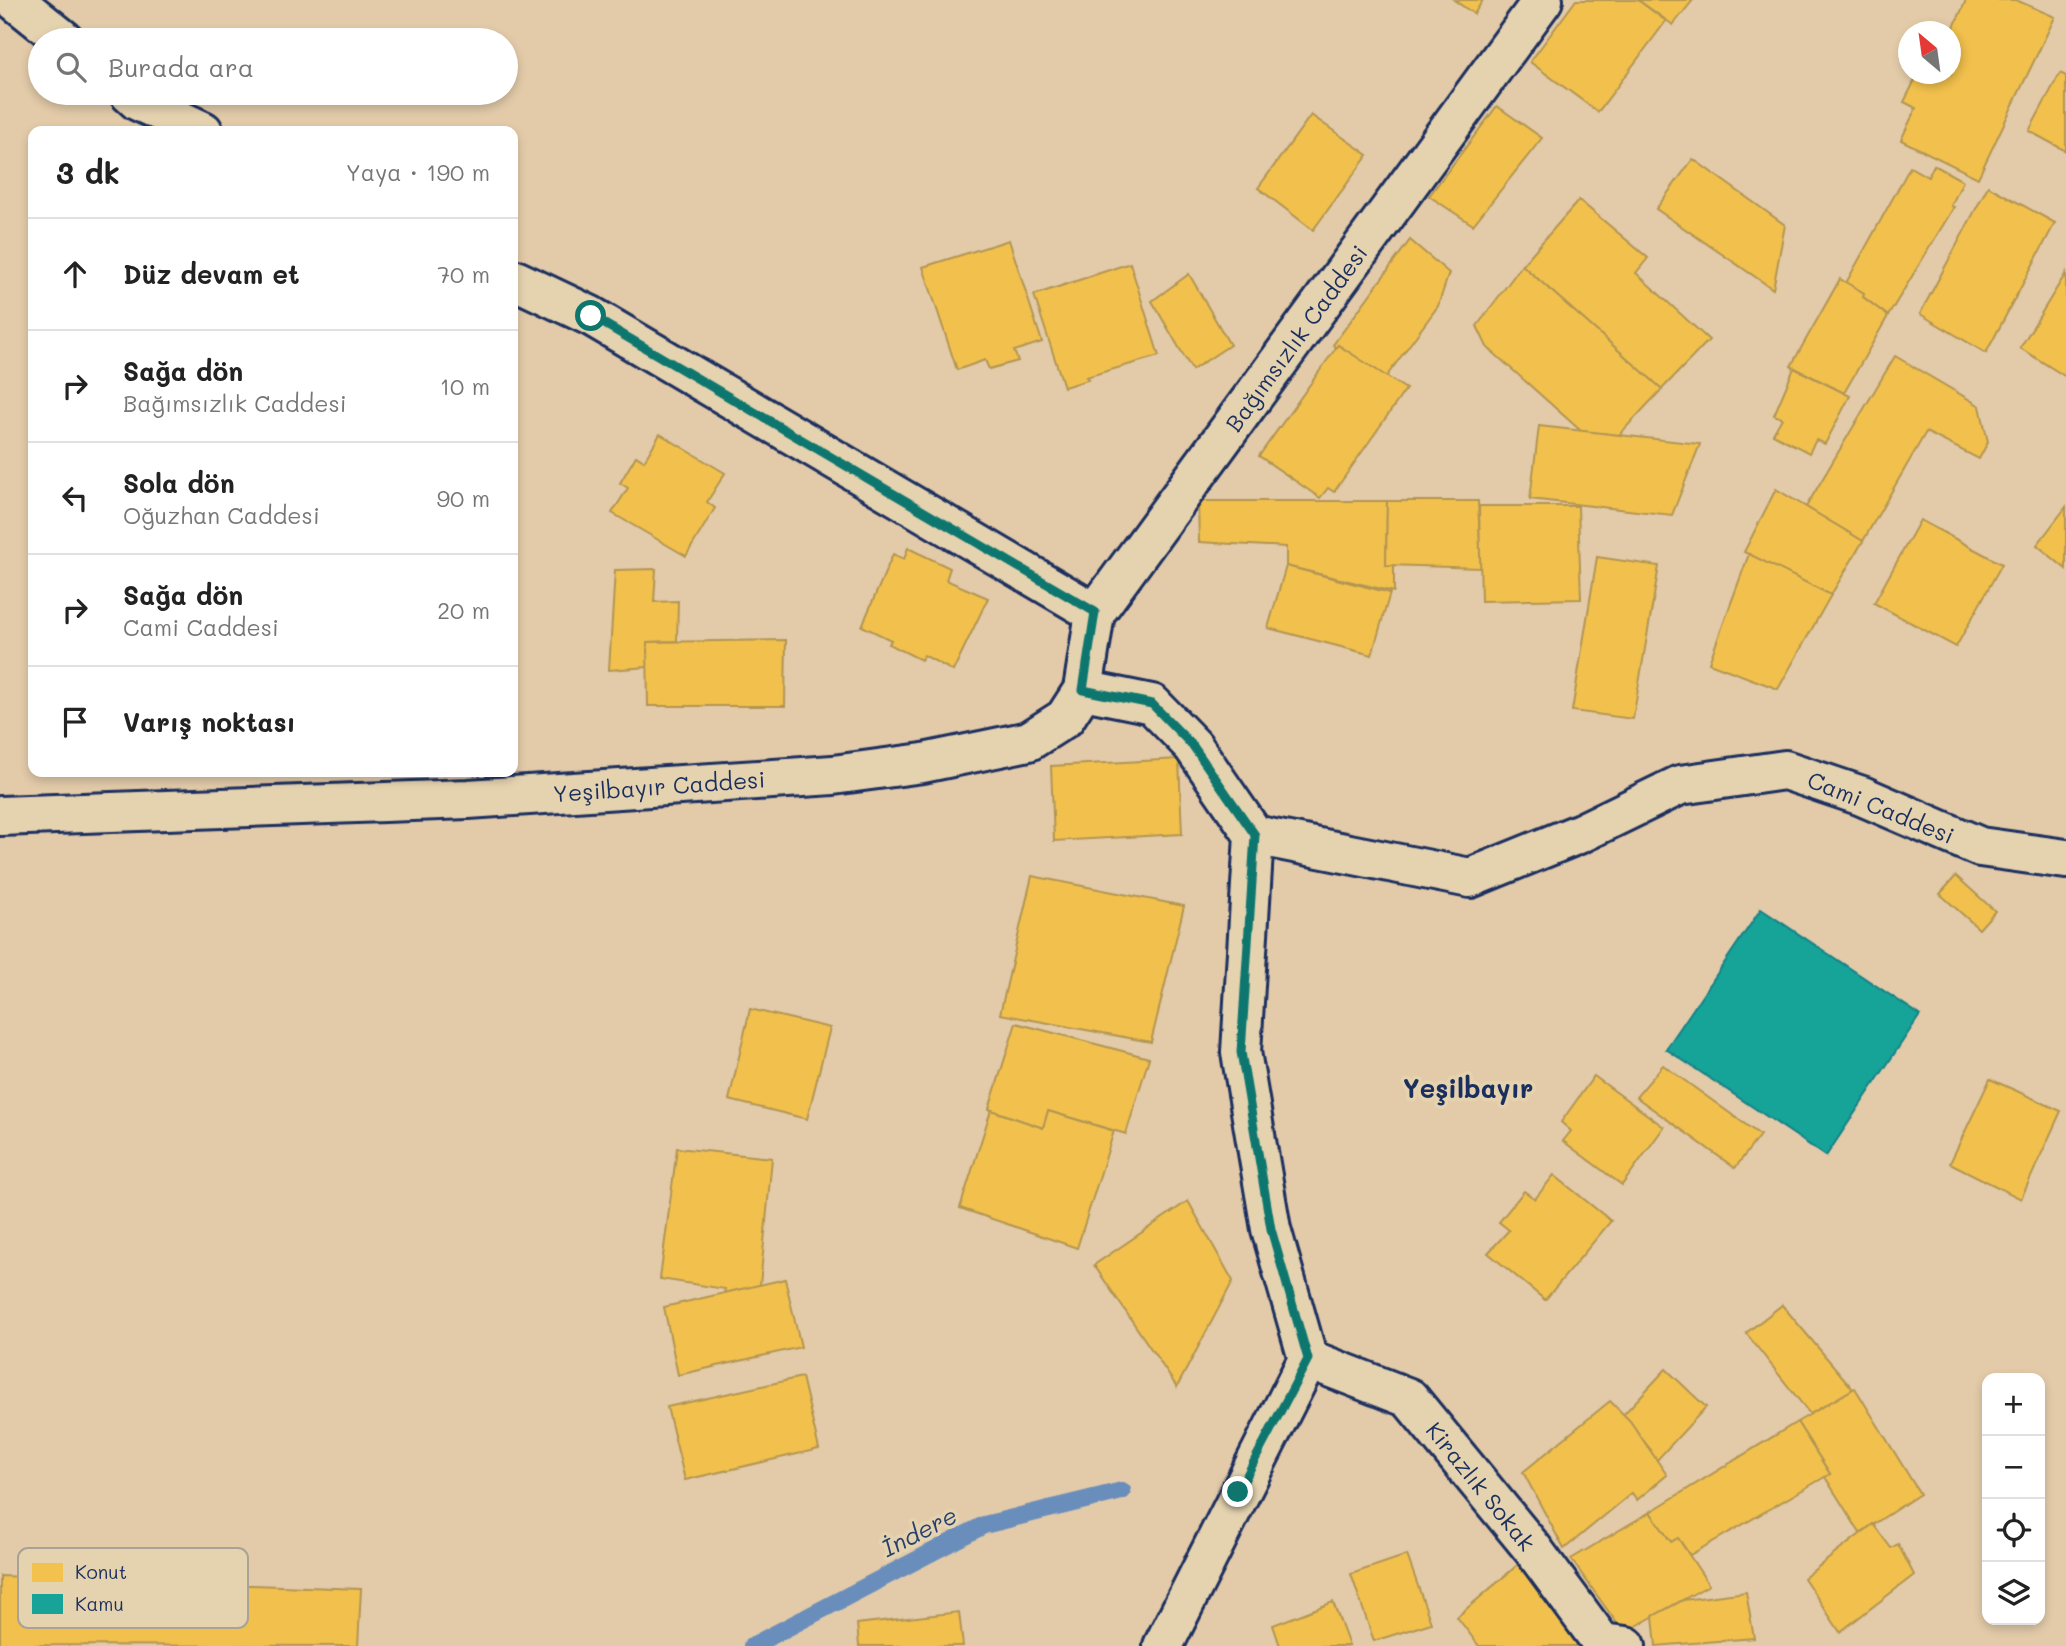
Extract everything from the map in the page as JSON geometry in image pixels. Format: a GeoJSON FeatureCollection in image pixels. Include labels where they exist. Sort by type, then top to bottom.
{"type":"FeatureCollection","features":[{"type":"Feature","properties":{"kind":"street"},"geometry":{"type":"LineString","coordinates":[[14,0],[49,28]]}},
{"type":"Feature","properties":{"kind":"street","name":"Bağımsızlık Caddesi"},"geometry":{"type":"LineString","coordinates":[[1083,690],[1095,612],[1543,0]]}},
{"type":"Feature","properties":{"kind":"street"},"geometry":{"type":"LineString","coordinates":[[147,105],[192,126]]}},
{"type":"Feature","properties":{"kind":"street"},"geometry":{"type":"LineString","coordinates":[[518,281],[591,316],[1095,612]]}},
{"type":"Feature","properties":{"kind":"street"},"geometry":{"type":"LineString","coordinates":[[1083,690],[1152,704],[1193,746],[1255,835],[1241,1052],[1271,1229],[1308,1359],[1163,1646]]}},
{"type":"Feature","properties":{"kind":"street","name":"Yeşilbayır Caddesi"},"geometry":{"type":"LineString","coordinates":[[0,816],[468,799],[833,775],[923,763],[1029,741],[1065,718],[1083,690]]}},
{"type":"Feature","properties":{"kind":"street","name":"Cami Caddesi"},"geometry":{"type":"LineString","coordinates":[[1255,835],[1470,878],[1581,833],[1680,785],[1785,770],[1862,796],[1980,847],[2066,859]]}},
{"type":"Feature","properties":{"kind":"street","name":"Kirazlık Sokak"},"geometry":{"type":"LineString","coordinates":[[1308,1359],[1409,1398],[1532,1548],[1602,1643],[1626,1646]]}},
{"type":"Feature","properties":{"kind":"building: Konut"},"geometry":{"type":"Polygon","coordinates":[[[1454,0],[1483,0],[1474,14],[1454,0]]]}},
{"type":"Feature","properties":{"kind":"building: Konut"},"geometry":{"type":"Polygon","coordinates":[[[1576,0],[1638,0],[1666,21],[1598,112],[1530,62],[1576,0]]]}},
{"type":"Feature","properties":{"kind":"building: Konut"},"geometry":{"type":"Polygon","coordinates":[[[1638,0],[1693,0],[1673,25],[1638,0]]]}},
{"type":"Feature","properties":{"kind":"building: Konut"},"geometry":{"type":"Polygon","coordinates":[[[1966,0],[2016,0],[2055,17],[1978,178],[1901,140],[1916,108],[1904,102],[1913,84],[1961,84],[1961,21],[1957,21],[1966,0]]]}},
{"type":"Feature","properties":{"kind":"building: Konut"},"geometry":{"type":"Polygon","coordinates":[[[2060,73],[2066,76],[2066,151],[2029,131],[2060,73]]]}},
{"type":"Feature","properties":{"kind":"building: Konut"},"geometry":{"type":"Polygon","coordinates":[[[1497,106],[1542,138],[1473,225],[1429,196],[1497,106]]]}},
{"type":"Feature","properties":{"kind":"building: Konut"},"geometry":{"type":"Polygon","coordinates":[[[1311,115],[1368,155],[1313,230],[1258,188],[1311,115]]]}},
{"type":"Feature","properties":{"kind":"building: Konut"},"geometry":{"type":"Polygon","coordinates":[[[1693,159],[1785,225],[1773,289],[1656,209],[1693,159]]]}},
{"type":"Feature","properties":{"kind":"building: Konut"},"geometry":{"type":"Polygon","coordinates":[[[1934,165],[1963,181],[1951,206],[1954,207],[1888,316],[1863,297],[1864,293],[1846,283],[1910,167],[1928,177],[1934,165]]]}},
{"type":"Feature","properties":{"kind":"building: Konut"},"geometry":{"type":"Polygon","coordinates":[[[1988,186],[2055,223],[1986,353],[1920,314],[1988,186]]]}},
{"type":"Feature","properties":{"kind":"building: Konut"},"geometry":{"type":"Polygon","coordinates":[[[1579,200],[1648,258],[1636,273],[1709,340],[1662,389],[1522,265],[1579,200]]]}},
{"type":"Feature","properties":{"kind":"building: Konut"},"geometry":{"type":"Polygon","coordinates":[[[1009,240],[1042,342],[1014,351],[1018,361],[989,369],[985,360],[957,370],[923,267],[1009,240]]]}},
{"type":"Feature","properties":{"kind":"building: Konut"},"geometry":{"type":"Polygon","coordinates":[[[1410,240],[1449,273],[1438,306],[1386,377],[1338,345],[1336,348],[1333,345],[1410,240]]]}},
{"type":"Feature","properties":{"kind":"building: Konut"},"geometry":{"type":"Polygon","coordinates":[[[1130,263],[1159,356],[1086,377],[1088,380],[1064,387],[1034,295],[1130,263]]]}},
{"type":"Feature","properties":{"kind":"building: Konut"},"geometry":{"type":"Polygon","coordinates":[[[1522,265],[1662,389],[1619,435],[1581,431],[1487,347],[1477,326],[1522,265]]]}},
{"type":"Feature","properties":{"kind":"building: Konut"},"geometry":{"type":"Polygon","coordinates":[[[2066,273],[2066,377],[2020,348],[2066,273]]]}},
{"type":"Feature","properties":{"kind":"building: Konut"},"geometry":{"type":"Polygon","coordinates":[[[1189,274],[1230,345],[1192,370],[1152,301],[1189,274]]]}},
{"type":"Feature","properties":{"kind":"building: Konut"},"geometry":{"type":"Polygon","coordinates":[[[1840,279],[1864,293],[1863,297],[1888,316],[1844,393],[1791,366],[1840,279]]]}},
{"type":"Feature","properties":{"kind":"building: Konut"},"geometry":{"type":"Polygon","coordinates":[[[1338,345],[1406,389],[1334,492],[1328,488],[1320,498],[1259,456],[1338,345]]]}},
{"type":"Feature","properties":{"kind":"building: Konut"},"geometry":{"type":"Polygon","coordinates":[[[1895,356],[1980,406],[1988,442],[1979,459],[1926,432],[1863,541],[1806,507],[1895,356]]]}},
{"type":"Feature","properties":{"kind":"building: Konut"},"geometry":{"type":"Polygon","coordinates":[[[1794,368],[1850,396],[1825,444],[1816,440],[1809,453],[1773,434],[1782,418],[1774,415],[1794,368]]]}},
{"type":"Feature","properties":{"kind":"building: Konut"},"geometry":{"type":"Polygon","coordinates":[[[1539,426],[1700,444],[1672,515],[1530,499],[1539,426]]]}},
{"type":"Feature","properties":{"kind":"building: Konut"},"geometry":{"type":"Polygon","coordinates":[[[660,434],[725,473],[707,502],[715,508],[686,556],[612,513],[628,488],[620,483],[636,456],[644,461],[660,434]]]}},
{"type":"Feature","properties":{"kind":"building: Konut"},"geometry":{"type":"Polygon","coordinates":[[[1776,489],[1863,541],[1831,595],[1744,552],[1776,489]]]}},
{"type":"Feature","properties":{"kind":"building: Konut"},"geometry":{"type":"Polygon","coordinates":[[[1198,501],[1387,501],[1386,565],[1394,564],[1394,592],[1286,566],[1286,547],[1199,542],[1198,501]]]}},
{"type":"Feature","properties":{"kind":"building: Konut"},"geometry":{"type":"Polygon","coordinates":[[[1387,501],[1478,501],[1481,568],[1386,565],[1387,501]]]}},
{"type":"Feature","properties":{"kind":"building: Konut"},"geometry":{"type":"Polygon","coordinates":[[[1479,506],[1578,506],[1581,599],[1481,601],[1479,506]]]}},
{"type":"Feature","properties":{"kind":"building: Konut"},"geometry":{"type":"Polygon","coordinates":[[[2066,507],[2066,569],[2037,545],[2066,507]]]}},
{"type":"Feature","properties":{"kind":"building: Konut"},"geometry":{"type":"Polygon","coordinates":[[[1920,520],[2002,564],[1956,647],[1874,603],[1920,520]]]}},
{"type":"Feature","properties":{"kind":"building: Konut"},"geometry":{"type":"Polygon","coordinates":[[[908,548],[950,568],[946,580],[988,598],[953,671],[924,655],[921,660],[889,644],[891,640],[862,626],[893,554],[904,559],[908,548]]]}},
{"type":"Feature","properties":{"kind":"building: Konut"},"geometry":{"type":"Polygon","coordinates":[[[1749,554],[1831,595],[1778,689],[1709,663],[1749,554]]]}},
{"type":"Feature","properties":{"kind":"building: Konut"},"geometry":{"type":"Polygon","coordinates":[[[1597,557],[1659,566],[1633,719],[1572,711],[1597,557]]]}},
{"type":"Feature","properties":{"kind":"building: Konut"},"geometry":{"type":"Polygon","coordinates":[[[1286,566],[1390,593],[1372,655],[1268,628],[1286,566]]]}},
{"type":"Feature","properties":{"kind":"building: Konut"},"geometry":{"type":"Polygon","coordinates":[[[656,569],[654,602],[678,601],[677,641],[647,642],[648,667],[609,670],[615,570],[656,569]]]}},
{"type":"Feature","properties":{"kind":"building: Konut"},"geometry":{"type":"Polygon","coordinates":[[[786,640],[785,706],[648,706],[647,642],[786,640]]]}},
{"type":"Feature","properties":{"kind":"building: Konut"},"geometry":{"type":"Polygon","coordinates":[[[1179,759],[1182,834],[1054,841],[1051,766],[1179,759]]]}},
{"type":"Feature","properties":{"kind":"building: Konut"},"geometry":{"type":"Polygon","coordinates":[[[1032,876],[1184,906],[1151,1042],[1000,1014],[1032,876]]]}},
{"type":"Feature","properties":{"kind":"building: Konut"},"geometry":{"type":"Polygon","coordinates":[[[1956,876],[1995,911],[1979,929],[1940,894],[1956,876]]]}},
{"type":"Feature","properties":{"kind":"building: Konut"},"geometry":{"type":"Polygon","coordinates":[[[750,1009],[830,1028],[807,1119],[729,1100],[750,1009]]]}},
{"type":"Feature","properties":{"kind":"building: Konut"},"geometry":{"type":"Polygon","coordinates":[[[1016,1023],[1149,1058],[1126,1134],[1048,1111],[1043,1128],[989,1109],[1016,1023]]]}},
{"type":"Feature","properties":{"kind":"building: Konut"},"geometry":{"type":"Polygon","coordinates":[[[1663,1065],[1760,1135],[1735,1168],[1636,1097],[1663,1065]]]}},
{"type":"Feature","properties":{"kind":"building: Konut"},"geometry":{"type":"Polygon","coordinates":[[[1594,1076],[1664,1127],[1622,1185],[1563,1141],[1571,1131],[1561,1122],[1594,1076]]]}},
{"type":"Feature","properties":{"kind":"building: Konut"},"geometry":{"type":"Polygon","coordinates":[[[1990,1079],[2061,1111],[2021,1199],[1950,1163],[1990,1079]]]}},
{"type":"Feature","properties":{"kind":"building: Konut"},"geometry":{"type":"Polygon","coordinates":[[[991,1110],[1043,1128],[1048,1111],[1114,1131],[1077,1248],[960,1208],[991,1110]]]}},
{"type":"Feature","properties":{"kind":"building: Konut"},"geometry":{"type":"Polygon","coordinates":[[[677,1148],[772,1158],[760,1285],[724,1293],[725,1289],[660,1279],[677,1148]]]}},
{"type":"Feature","properties":{"kind":"building: Konut"},"geometry":{"type":"Polygon","coordinates":[[[1554,1175],[1611,1221],[1545,1300],[1488,1253],[1509,1230],[1499,1222],[1524,1191],[1535,1199],[1554,1175]]]}},
{"type":"Feature","properties":{"kind":"building: Konut"},"geometry":{"type":"Polygon","coordinates":[[[1188,1201],[1233,1281],[1177,1387],[1094,1265],[1188,1201]]]}},
{"type":"Feature","properties":{"kind":"building: Konut"},"geometry":{"type":"Polygon","coordinates":[[[785,1279],[801,1347],[678,1375],[664,1307],[785,1279]]]}},
{"type":"Feature","properties":{"kind":"building: Konut"},"geometry":{"type":"Polygon","coordinates":[[[1782,1305],[1853,1389],[1810,1414],[1746,1333],[1782,1305]]]}},
{"type":"Feature","properties":{"kind":"building: Konut"},"geometry":{"type":"Polygon","coordinates":[[[1666,1369],[1706,1407],[1656,1461],[1649,1451],[1651,1450],[1622,1416],[1666,1369]]]}},
{"type":"Feature","properties":{"kind":"building: Konut"},"geometry":{"type":"Polygon","coordinates":[[[802,1377],[819,1449],[685,1480],[667,1407],[802,1377]]]}},
{"type":"Feature","properties":{"kind":"building: Konut"},"geometry":{"type":"Polygon","coordinates":[[[1855,1388],[1920,1494],[1860,1533],[1825,1477],[1830,1474],[1797,1422],[1855,1388]]]}},
{"type":"Feature","properties":{"kind":"building: Konut"},"geometry":{"type":"Polygon","coordinates":[[[1610,1401],[1630,1421],[1667,1475],[1637,1500],[1632,1493],[1564,1549],[1523,1472],[1610,1401]]]}},
{"type":"Feature","properties":{"kind":"building: Konut"},"geometry":{"type":"Polygon","coordinates":[[[1797,1422],[1830,1474],[1690,1555],[1678,1538],[1671,1542],[1650,1512],[1797,1422]]]}},
{"type":"Feature","properties":{"kind":"building: Konut"},"geometry":{"type":"Polygon","coordinates":[[[1650,1512],[1671,1542],[1678,1538],[1709,1585],[1624,1633],[1571,1559],[1650,1512]]]}},
{"type":"Feature","properties":{"kind":"building: Konut"},"geometry":{"type":"Polygon","coordinates":[[[1873,1524],[1891,1548],[1898,1544],[1914,1575],[1840,1632],[1804,1578],[1873,1524]]]}},
{"type":"Feature","properties":{"kind":"building: Konut"},"geometry":{"type":"Polygon","coordinates":[[[1407,1555],[1431,1623],[1374,1641],[1351,1574],[1407,1555]]]}},
{"type":"Feature","properties":{"kind":"building: Konut"},"geometry":{"type":"Polygon","coordinates":[[[1521,1562],[1585,1642],[1579,1646],[1479,1646],[1457,1617],[1521,1562]]]}},
{"type":"Feature","properties":{"kind":"building: Konut"},"geometry":{"type":"Polygon","coordinates":[[[0,1576],[18,1577],[18,1628],[248,1628],[248,1585],[361,1589],[358,1646],[0,1645],[0,1576]]]}},
{"type":"Feature","properties":{"kind":"building: Konut"},"geometry":{"type":"Polygon","coordinates":[[[1746,1592],[1754,1638],[1656,1646],[1653,1616],[1683,1600],[1746,1592]]]}},
{"type":"Feature","properties":{"kind":"building: Konut"},"geometry":{"type":"Polygon","coordinates":[[[1333,1602],[1349,1646],[1280,1646],[1273,1625],[1333,1602]]]}},
{"type":"Feature","properties":{"kind":"building: Konut"},"geometry":{"type":"Polygon","coordinates":[[[959,1612],[963,1646],[859,1646],[857,1624],[959,1612]]]}},
{"type":"Feature","properties":{"kind":"building: Kamu"},"geometry":{"type":"Polygon","coordinates":[[[1761,909],[1920,1015],[1826,1156],[1666,1049],[1761,909]]]}},
{"type":"Feature","properties":{"kind":"waterway","name":"İndere"},"geometry":{"type":"LineString","coordinates":[[752,1646],[984,1525],[1122,1491]]}},
{"type":"Feature","properties":{"kind":"district","name":"Yeşilbayır"},"geometry":{"type":"Point","coordinates":[1468,1088]}},
{"type":"Feature","properties":{"kind":"route"},"geometry":{"type":"LineString","coordinates":[[591,316],[1095,612],[1083,690],[1152,704],[1193,746],[1255,835],[1241,1052],[1271,1229],[1308,1359],[1238,1492]]}}]}
